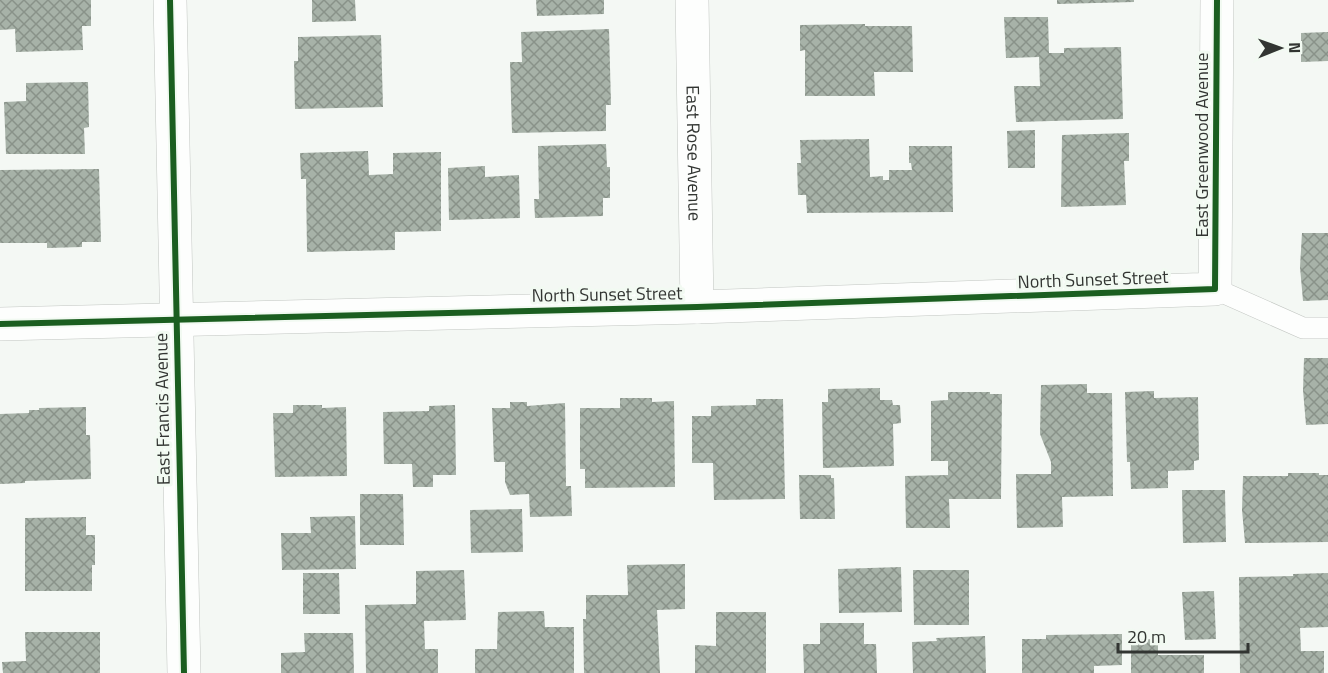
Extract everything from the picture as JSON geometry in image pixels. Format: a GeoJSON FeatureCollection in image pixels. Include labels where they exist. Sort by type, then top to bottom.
{"type":"FeatureCollection","features":[{"type":"Feature","properties":{"kind":"street","name":"East Francis Avenue"},"geometry":{"type":"LineString","coordinates":[[170,0],[184,673]]}},
{"type":"Feature","properties":{"kind":"street","name":"East Rose Avenue"},"geometry":{"type":"LineString","coordinates":[[692,0],[697,307]]}},
{"type":"Feature","properties":{"kind":"street","name":"East Greenwood Avenue"},"geometry":{"type":"LineString","coordinates":[[1215,289],[1217,0]]}},
{"type":"Feature","properties":{"kind":"street","name":"North Sunset Street"},"geometry":{"type":"LineString","coordinates":[[0,324],[697,307],[1215,289]]}},
{"type":"Feature","properties":{"kind":"lane"},"geometry":{"type":"LineString","coordinates":[[1215,289],[1303,328],[1328,328]]}},
{"type":"Feature","properties":{"kind":"building"},"geometry":{"type":"Polygon","coordinates":[[[0,0],[91,0],[91,26],[82,26],[83,50],[16,52],[15,29],[0,30],[0,0]]]}},
{"type":"Feature","properties":{"kind":"building"},"geometry":{"type":"Polygon","coordinates":[[[312,0],[355,0],[356,21],[312,22],[312,0]]]}},
{"type":"Feature","properties":{"kind":"building"},"geometry":{"type":"Polygon","coordinates":[[[536,0],[604,0],[604,14],[537,16],[536,0]]]}},
{"type":"Feature","properties":{"kind":"building"},"geometry":{"type":"Polygon","coordinates":[[[1057,0],[1134,0],[1134,2],[1057,4],[1057,0]]]}},
{"type":"Feature","properties":{"kind":"building"},"geometry":{"type":"Polygon","coordinates":[[[1004,17],[1048,17],[1049,53],[1064,53],[1064,48],[1121,47],[1123,119],[1016,122],[1014,86],[1040,86],[1039,57],[1006,58],[1004,17]]]}},
{"type":"Feature","properties":{"kind":"building"},"geometry":{"type":"Polygon","coordinates":[[[865,24],[865,26],[912,26],[913,72],[874,72],[875,96],[805,96],[805,50],[800,51],[800,25],[865,24]]]}},
{"type":"Feature","properties":{"kind":"building"},"geometry":{"type":"Polygon","coordinates":[[[609,29],[611,105],[606,105],[606,131],[512,133],[510,62],[522,62],[521,32],[609,29]]]}},
{"type":"Feature","properties":{"kind":"building"},"geometry":{"type":"Polygon","coordinates":[[[1328,32],[1328,61],[1301,62],[1301,33],[1328,32]]]}},
{"type":"Feature","properties":{"kind":"building"},"geometry":{"type":"Polygon","coordinates":[[[381,35],[383,107],[295,109],[294,61],[298,61],[298,37],[381,35]]]}},
{"type":"Feature","properties":{"kind":"building"},"geometry":{"type":"Polygon","coordinates":[[[88,82],[89,127],[84,128],[85,154],[6,154],[4,102],[26,101],[26,83],[88,82]]]}},
{"type":"Feature","properties":{"kind":"building"},"geometry":{"type":"Polygon","coordinates":[[[1035,130],[1035,168],[1008,168],[1007,131],[1035,130]]]}},
{"type":"Feature","properties":{"kind":"building"},"geometry":{"type":"Polygon","coordinates":[[[1129,133],[1129,161],[1124,161],[1126,205],[1061,207],[1062,135],[1129,133]]]}},
{"type":"Feature","properties":{"kind":"building"},"geometry":{"type":"Polygon","coordinates":[[[869,139],[870,177],[883,176],[883,180],[889,180],[889,170],[912,170],[911,163],[909,163],[909,146],[952,146],[953,212],[807,213],[806,195],[798,195],[797,163],[801,163],[800,140],[869,139]]]}},
{"type":"Feature","properties":{"kind":"building"},"geometry":{"type":"Polygon","coordinates":[[[606,144],[607,167],[610,167],[610,198],[603,198],[603,216],[535,218],[534,199],[539,199],[538,146],[606,144]]]}},
{"type":"Feature","properties":{"kind":"building"},"geometry":{"type":"Polygon","coordinates":[[[368,151],[369,175],[393,174],[393,153],[441,152],[441,231],[395,232],[395,250],[307,252],[306,179],[301,179],[300,153],[368,151]]]}},
{"type":"Feature","properties":{"kind":"building"},"geometry":{"type":"Polygon","coordinates":[[[485,166],[485,177],[519,175],[520,218],[449,220],[448,168],[485,166]]]}},
{"type":"Feature","properties":{"kind":"building"},"geometry":{"type":"Polygon","coordinates":[[[99,169],[101,242],[82,242],[82,247],[47,248],[47,243],[0,243],[0,170],[99,169]]]}},
{"type":"Feature","properties":{"kind":"building"},"geometry":{"type":"Polygon","coordinates":[[[1302,233],[1328,233],[1328,300],[1303,301],[1300,267],[1302,233]]]}},
{"type":"Feature","properties":{"kind":"building"},"geometry":{"type":"Polygon","coordinates":[[[1304,358],[1328,358],[1328,424],[1306,425],[1303,390],[1304,358]]]}},
{"type":"Feature","properties":{"kind":"building"},"geometry":{"type":"Polygon","coordinates":[[[1087,384],[1087,393],[1112,393],[1113,496],[1062,497],[1063,527],[1017,528],[1016,474],[1051,474],[1051,462],[1040,434],[1041,385],[1087,384]]]}},
{"type":"Feature","properties":{"kind":"building"},"geometry":{"type":"Polygon","coordinates":[[[880,388],[880,400],[892,400],[893,405],[900,405],[901,423],[893,424],[894,466],[823,468],[822,402],[828,402],[828,389],[880,388]]]}},
{"type":"Feature","properties":{"kind":"building"},"geometry":{"type":"Polygon","coordinates":[[[1154,391],[1154,398],[1198,397],[1199,460],[1194,461],[1194,470],[1168,471],[1168,488],[1131,489],[1130,462],[1127,462],[1125,392],[1154,391]]]}},
{"type":"Feature","properties":{"kind":"building"},"geometry":{"type":"Polygon","coordinates":[[[948,392],[1002,394],[1001,499],[949,499],[950,528],[906,528],[905,476],[948,475],[948,461],[931,461],[931,401],[948,400],[948,392]]]}},
{"type":"Feature","properties":{"kind":"building"},"geometry":{"type":"Polygon","coordinates":[[[620,398],[652,398],[652,402],[674,401],[675,487],[585,488],[585,469],[580,469],[580,408],[620,408],[620,398]]]}},
{"type":"Feature","properties":{"kind":"building"},"geometry":{"type":"Polygon","coordinates":[[[756,399],[783,399],[785,499],[714,500],[713,463],[692,463],[692,416],[711,416],[711,406],[756,405],[756,399]]]}},
{"type":"Feature","properties":{"kind":"building"},"geometry":{"type":"Polygon","coordinates":[[[510,402],[527,402],[527,406],[565,403],[566,486],[571,486],[572,516],[530,517],[529,494],[510,495],[505,482],[505,462],[494,462],[492,408],[510,408],[510,402]]]}},
{"type":"Feature","properties":{"kind":"building"},"geometry":{"type":"Polygon","coordinates":[[[293,405],[322,405],[322,408],[346,407],[347,476],[275,477],[273,413],[293,413],[293,405]]]}},
{"type":"Feature","properties":{"kind":"building"},"geometry":{"type":"Polygon","coordinates":[[[455,405],[456,475],[433,475],[433,487],[413,487],[412,464],[384,464],[383,412],[429,411],[429,406],[455,405]]]}},
{"type":"Feature","properties":{"kind":"building"},"geometry":{"type":"Polygon","coordinates":[[[86,407],[86,435],[90,435],[91,479],[0,484],[0,414],[29,413],[29,410],[39,410],[39,408],[86,407]]]}},
{"type":"Feature","properties":{"kind":"building"},"geometry":{"type":"Polygon","coordinates":[[[1288,473],[1328,475],[1328,542],[1245,543],[1242,510],[1243,476],[1288,476],[1288,473]]]}},
{"type":"Feature","properties":{"kind":"building"},"geometry":{"type":"Polygon","coordinates":[[[799,475],[831,475],[831,478],[834,478],[835,519],[800,519],[799,475]]]}},
{"type":"Feature","properties":{"kind":"building"},"geometry":{"type":"Polygon","coordinates":[[[1182,490],[1225,490],[1226,542],[1183,543],[1182,490]]]}},
{"type":"Feature","properties":{"kind":"building"},"geometry":{"type":"Polygon","coordinates":[[[360,494],[403,494],[404,545],[360,545],[360,494]]]}},
{"type":"Feature","properties":{"kind":"building"},"geometry":{"type":"Polygon","coordinates":[[[522,509],[523,552],[471,553],[470,510],[522,509]]]}},
{"type":"Feature","properties":{"kind":"building"},"geometry":{"type":"Polygon","coordinates":[[[355,516],[356,569],[282,570],[281,533],[311,533],[310,517],[355,516]]]}},
{"type":"Feature","properties":{"kind":"building"},"geometry":{"type":"Polygon","coordinates":[[[86,517],[86,535],[95,535],[92,591],[25,591],[25,518],[86,517]]]}},
{"type":"Feature","properties":{"kind":"building"},"geometry":{"type":"Polygon","coordinates":[[[685,564],[685,609],[657,610],[660,673],[584,673],[583,619],[586,619],[586,595],[628,595],[627,565],[685,564]]]}},
{"type":"Feature","properties":{"kind":"building"},"geometry":{"type":"Polygon","coordinates":[[[901,567],[902,612],[839,613],[838,569],[901,567]]]}},
{"type":"Feature","properties":{"kind":"building"},"geometry":{"type":"Polygon","coordinates":[[[464,570],[466,620],[424,621],[425,649],[438,649],[438,673],[366,673],[365,605],[416,604],[416,571],[464,570]]]}},
{"type":"Feature","properties":{"kind":"building"},"geometry":{"type":"Polygon","coordinates":[[[913,570],[969,570],[969,625],[914,625],[913,570]]]}},
{"type":"Feature","properties":{"kind":"building"},"geometry":{"type":"Polygon","coordinates":[[[303,573],[339,573],[340,614],[303,614],[303,573]]]}},
{"type":"Feature","properties":{"kind":"building"},"geometry":{"type":"Polygon","coordinates":[[[1328,573],[1328,627],[1300,628],[1301,651],[1324,651],[1324,673],[1240,673],[1239,577],[1328,573]]]}},
{"type":"Feature","properties":{"kind":"building"},"geometry":{"type":"Polygon","coordinates":[[[1214,591],[1216,639],[1185,640],[1182,592],[1214,591]]]}},
{"type":"Feature","properties":{"kind":"building"},"geometry":{"type":"Polygon","coordinates":[[[544,611],[545,627],[574,627],[574,673],[475,673],[475,649],[497,649],[498,612],[544,611]]]}},
{"type":"Feature","properties":{"kind":"building"},"geometry":{"type":"Polygon","coordinates":[[[716,612],[766,612],[766,673],[695,673],[695,645],[716,646],[716,612]]]}},
{"type":"Feature","properties":{"kind":"building"},"geometry":{"type":"Polygon","coordinates":[[[820,623],[864,623],[864,644],[876,644],[877,673],[804,673],[803,644],[820,644],[820,623]]]}},
{"type":"Feature","properties":{"kind":"building"},"geometry":{"type":"Polygon","coordinates":[[[25,632],[100,632],[100,673],[3,673],[2,662],[26,661],[25,632]]]}},
{"type":"Feature","properties":{"kind":"building"},"geometry":{"type":"Polygon","coordinates":[[[304,633],[353,633],[354,673],[281,673],[281,653],[305,652],[304,633]]]}},
{"type":"Feature","properties":{"kind":"building"},"geometry":{"type":"Polygon","coordinates":[[[1122,634],[1122,665],[1094,666],[1094,673],[1022,673],[1022,639],[1046,639],[1046,635],[1122,634]]]}},
{"type":"Feature","properties":{"kind":"building"},"geometry":{"type":"Polygon","coordinates":[[[985,636],[986,673],[913,673],[912,642],[937,641],[936,638],[985,636]]]}},
{"type":"Feature","properties":{"kind":"building"},"geometry":{"type":"Polygon","coordinates":[[[1158,639],[1158,655],[1204,655],[1204,673],[1131,673],[1131,640],[1158,639]]]}},
{"type":"Feature","properties":{"kind":"cycle path"},"geometry":{"type":"LineString","coordinates":[[170,0],[184,673]]}},
{"type":"Feature","properties":{"kind":"cycle path"},"geometry":{"type":"LineString","coordinates":[[0,324],[697,307],[1215,289],[1217,0]]}}]}
